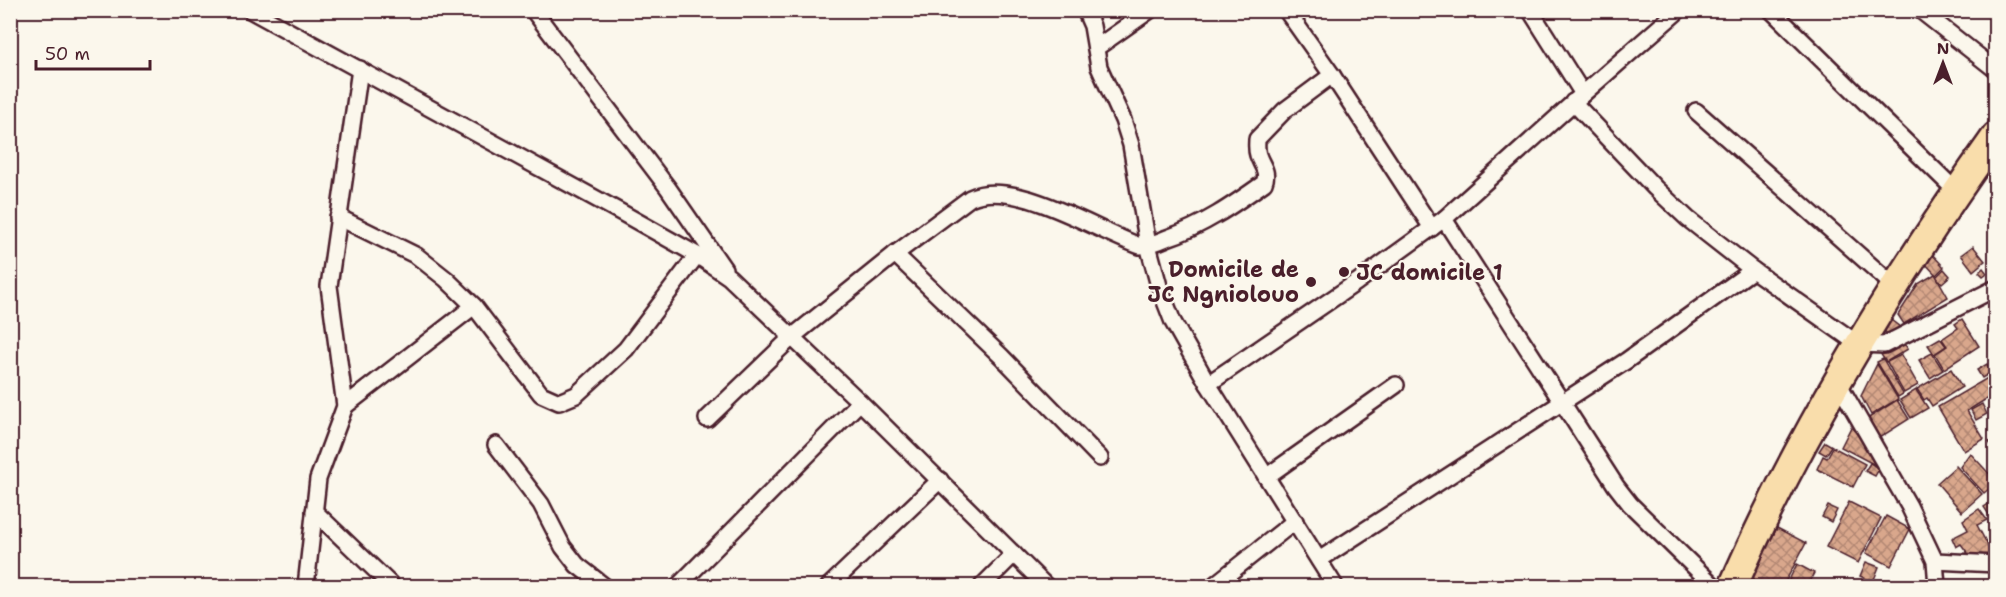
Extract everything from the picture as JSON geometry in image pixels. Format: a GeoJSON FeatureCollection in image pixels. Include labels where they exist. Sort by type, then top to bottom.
{"type":"FeatureCollection","features":[{"type":"Feature","properties":{"kind":"highway"},"geometry":{"type":"LineString","coordinates":[[1733,586],[1787,473],[1858,344],[1956,191],[1995,136]]}},
{"type":"Feature","properties":{"kind":"street"},"geometry":{"type":"LineString","coordinates":[[250,10],[697,255],[729,276],[1046,586]]}},
{"type":"Feature","properties":{"kind":"street"},"geometry":{"type":"LineString","coordinates":[[533,10],[668,188],[729,276]]}},
{"type":"Feature","properties":{"kind":"street"},"geometry":{"type":"LineString","coordinates":[[1085,10],[1092,26],[1099,67],[1123,120],[1131,146],[1148,245],[1159,286],[1173,322],[1208,384],[1335,586]]}},
{"type":"Feature","properties":{"kind":"street"},"geometry":{"type":"LineString","coordinates":[[1096,48],[1150,10]]}},
{"type":"Feature","properties":{"kind":"street"},"geometry":{"type":"LineString","coordinates":[[1286,10],[1332,75],[1431,228]]}},
{"type":"Feature","properties":{"kind":"street"},"geometry":{"type":"LineString","coordinates":[[1530,10],[1578,98],[1655,188],[1688,219],[1753,270],[1858,344],[1884,345],[1995,288]]}},
{"type":"Feature","properties":{"kind":"street"},"geometry":{"type":"LineString","coordinates":[[1208,384],[1444,219],[1680,10]]}},
{"type":"Feature","properties":{"kind":"street"},"geometry":{"type":"LineString","coordinates":[[1771,10],[1956,191]]}},
{"type":"Feature","properties":{"kind":"street"},"geometry":{"type":"LineString","coordinates":[[1920,10],[1936,15],[1995,70]]}},
{"type":"Feature","properties":{"kind":"street"},"geometry":{"type":"LineString","coordinates":[[306,586],[318,479],[345,406],[329,286],[360,69]]}},
{"type":"Feature","properties":{"kind":"street"},"geometry":{"type":"LineString","coordinates":[[707,418],[792,337],[896,254],[970,198],[981,193],[995,192],[1048,205],[1140,246],[1189,231],[1208,221],[1264,183],[1266,170],[1258,156],[1257,139],[1285,110],[1332,75]]}},
{"type":"Feature","properties":{"kind":"street"},"geometry":{"type":"LineString","coordinates":[[1696,111],[1894,286]]}},
{"type":"Feature","properties":{"kind":"street"},"geometry":{"type":"LineString","coordinates":[[338,217],[417,256],[446,279],[474,306],[541,394],[559,402],[576,395],[626,349],[697,255]]}},
{"type":"Feature","properties":{"kind":"street"},"geometry":{"type":"LineString","coordinates":[[1444,219],[1616,486],[1630,504],[1714,586]]}},
{"type":"Feature","properties":{"kind":"street"},"geometry":{"type":"LineString","coordinates":[[896,254],[1002,357],[1100,458]]}},
{"type":"Feature","properties":{"kind":"street"},"geometry":{"type":"LineString","coordinates":[[1319,560],[1626,361],[1753,270]]}},
{"type":"Feature","properties":{"kind":"street"},"geometry":{"type":"LineString","coordinates":[[345,406],[474,306]]}},
{"type":"Feature","properties":{"kind":"street"},"geometry":{"type":"LineString","coordinates":[[1837,381],[1909,506],[1935,561],[1937,586]]}},
{"type":"Feature","properties":{"kind":"street"},"geometry":{"type":"LineString","coordinates":[[1266,477],[1396,386]]}},
{"type":"Feature","properties":{"kind":"street"},"geometry":{"type":"LineString","coordinates":[[678,586],[860,402]]}},
{"type":"Feature","properties":{"kind":"street"},"geometry":{"type":"LineString","coordinates":[[496,445],[541,504],[563,547],[577,565],[604,586]]}},
{"type":"Feature","properties":{"kind":"street"},"geometry":{"type":"LineString","coordinates":[[829,586],[940,480]]}},
{"type":"Feature","properties":{"kind":"street"},"geometry":{"type":"LineString","coordinates":[[314,511],[392,586]]}},
{"type":"Feature","properties":{"kind":"street"},"geometry":{"type":"LineString","coordinates":[[1213,586],[1295,521]]}},
{"type":"Feature","properties":{"kind":"street"},"geometry":{"type":"LineString","coordinates":[[982,586],[1014,554]]}},
{"type":"Feature","properties":{"kind":"street"},"geometry":{"type":"LineString","coordinates":[[1935,561],[1995,564]]}},
{"type":"Feature","properties":{"kind":"building"},"geometry":{"type":"Polygon","coordinates":[[[1973,246],[1985,261],[1973,271],[1961,255],[1973,246]]]}},
{"type":"Feature","properties":{"kind":"building"},"geometry":{"type":"Polygon","coordinates":[[[1931,253],[1944,267],[1936,275],[1923,261],[1931,253]]]}},
{"type":"Feature","properties":{"kind":"building"},"geometry":{"type":"Polygon","coordinates":[[[1983,268],[1987,273],[1983,276],[1979,272],[1983,268]]]}},
{"type":"Feature","properties":{"kind":"building"},"geometry":{"type":"Polygon","coordinates":[[[1944,269],[1950,276],[1942,283],[1936,277],[1944,269]]]}},
{"type":"Feature","properties":{"kind":"building"},"geometry":{"type":"Polygon","coordinates":[[[1935,274],[1948,297],[1904,324],[1898,315],[1918,284],[1935,274]]]}},
{"type":"Feature","properties":{"kind":"building"},"geometry":{"type":"Polygon","coordinates":[[[1962,319],[1979,346],[1944,369],[1935,354],[1947,346],[1942,339],[1958,328],[1955,324],[1962,319]]]}},
{"type":"Feature","properties":{"kind":"building"},"geometry":{"type":"Polygon","coordinates":[[[1891,320],[1900,327],[1889,335],[1883,330],[1891,320]]]}},
{"type":"Feature","properties":{"kind":"building"},"geometry":{"type":"Polygon","coordinates":[[[1940,338],[1946,346],[1934,354],[1928,345],[1940,338]]]}},
{"type":"Feature","properties":{"kind":"building"},"geometry":{"type":"Polygon","coordinates":[[[1902,340],[1908,349],[1886,362],[1880,353],[1902,340]]]}},
{"type":"Feature","properties":{"kind":"building"},"geometry":{"type":"Polygon","coordinates":[[[1932,353],[1943,370],[1930,378],[1919,360],[1932,353]]]}},
{"type":"Feature","properties":{"kind":"building"},"geometry":{"type":"Polygon","coordinates":[[[1901,355],[1918,385],[1904,393],[1887,362],[1901,355]]]}},
{"type":"Feature","properties":{"kind":"building"},"geometry":{"type":"Polygon","coordinates":[[[1883,359],[1903,394],[1898,397],[1877,362],[1883,359]]]}},
{"type":"Feature","properties":{"kind":"building"},"geometry":{"type":"Polygon","coordinates":[[[1877,364],[1898,399],[1871,415],[1861,396],[1877,364]]]}},
{"type":"Feature","properties":{"kind":"building"},"geometry":{"type":"Polygon","coordinates":[[[1987,364],[1992,372],[1982,378],[1977,370],[1987,364]]]}},
{"type":"Feature","properties":{"kind":"building"},"geometry":{"type":"Polygon","coordinates":[[[1951,369],[1962,387],[1932,406],[1927,398],[1924,400],[1917,389],[1951,369]]]}},
{"type":"Feature","properties":{"kind":"building"},"geometry":{"type":"Polygon","coordinates":[[[1996,373],[1996,393],[1967,411],[1984,439],[1964,451],[1938,407],[1996,373]]]}},
{"type":"Feature","properties":{"kind":"building"},"geometry":{"type":"Polygon","coordinates":[[[1916,390],[1928,408],[1911,418],[1900,400],[1916,390]]]}},
{"type":"Feature","properties":{"kind":"building"},"geometry":{"type":"Polygon","coordinates":[[[1897,400],[1909,419],[1879,438],[1867,419],[1897,400]]]}},
{"type":"Feature","properties":{"kind":"building"},"geometry":{"type":"Polygon","coordinates":[[[1982,404],[1987,414],[1976,420],[1971,410],[1982,404]]]}},
{"type":"Feature","properties":{"kind":"building"},"geometry":{"type":"Polygon","coordinates":[[[1851,427],[1874,454],[1872,459],[1881,464],[1879,467],[1841,447],[1851,427]]]}},
{"type":"Feature","properties":{"kind":"building"},"geometry":{"type":"Polygon","coordinates":[[[1996,439],[1996,452],[1989,442],[1996,439]]]}},
{"type":"Feature","properties":{"kind":"building"},"geometry":{"type":"Polygon","coordinates":[[[1825,442],[1832,446],[1826,455],[1819,451],[1825,442]]]}},
{"type":"Feature","properties":{"kind":"building"},"geometry":{"type":"Polygon","coordinates":[[[1833,447],[1865,464],[1853,487],[1817,469],[1823,456],[1827,458],[1833,447]]]}},
{"type":"Feature","properties":{"kind":"building"},"geometry":{"type":"Polygon","coordinates":[[[1970,453],[1996,481],[1984,493],[1960,467],[1970,453]]]}},
{"type":"Feature","properties":{"kind":"building"},"geometry":{"type":"Polygon","coordinates":[[[1870,463],[1879,469],[1875,476],[1865,471],[1870,463]]]}},
{"type":"Feature","properties":{"kind":"building"},"geometry":{"type":"Polygon","coordinates":[[[1956,466],[1982,494],[1962,512],[1937,483],[1956,466]]]}},
{"type":"Feature","properties":{"kind":"building"},"geometry":{"type":"Polygon","coordinates":[[[1996,490],[1996,519],[1993,521],[1984,507],[1993,501],[1989,494],[1996,490]]]}},
{"type":"Feature","properties":{"kind":"building"},"geometry":{"type":"Polygon","coordinates":[[[1849,502],[1881,518],[1858,563],[1826,547],[1849,502]]]}},
{"type":"Feature","properties":{"kind":"building"},"geometry":{"type":"Polygon","coordinates":[[[1828,506],[1837,510],[1831,522],[1822,517],[1828,506]]]}},
{"type":"Feature","properties":{"kind":"building"},"geometry":{"type":"Polygon","coordinates":[[[1979,509],[1987,520],[1977,525],[1993,555],[1969,555],[1961,544],[1956,547],[1952,538],[1968,530],[1963,520],[1979,509]]]}},
{"type":"Feature","properties":{"kind":"building"},"geometry":{"type":"Polygon","coordinates":[[[1886,516],[1910,529],[1891,566],[1866,553],[1886,516]]]}},
{"type":"Feature","properties":{"kind":"building"},"geometry":{"type":"Polygon","coordinates":[[[1777,528],[1806,543],[1783,586],[1747,585],[1777,528]]]}},
{"type":"Feature","properties":{"kind":"building"},"geometry":{"type":"Polygon","coordinates":[[[1866,562],[1879,567],[1873,582],[1860,576],[1866,562]]]}},
{"type":"Feature","properties":{"kind":"building"},"geometry":{"type":"Polygon","coordinates":[[[1797,564],[1814,573],[1807,586],[1787,584],[1797,564]]]}},
{"type":"Feature","properties":{"kind":"building"},"geometry":{"type":"Polygon","coordinates":[[[1889,580],[1921,586],[1888,586],[1889,580]]]}},
{"type":"Feature","properties":{"kind":"place","name":"JC domicile 1"},"geometry":{"type":"Point","coordinates":[1344,272]}},
{"type":"Feature","properties":{"kind":"place","name":"Domicile de JC Ngniolouo"},"geometry":{"type":"Point","coordinates":[1311,282]}}]}
